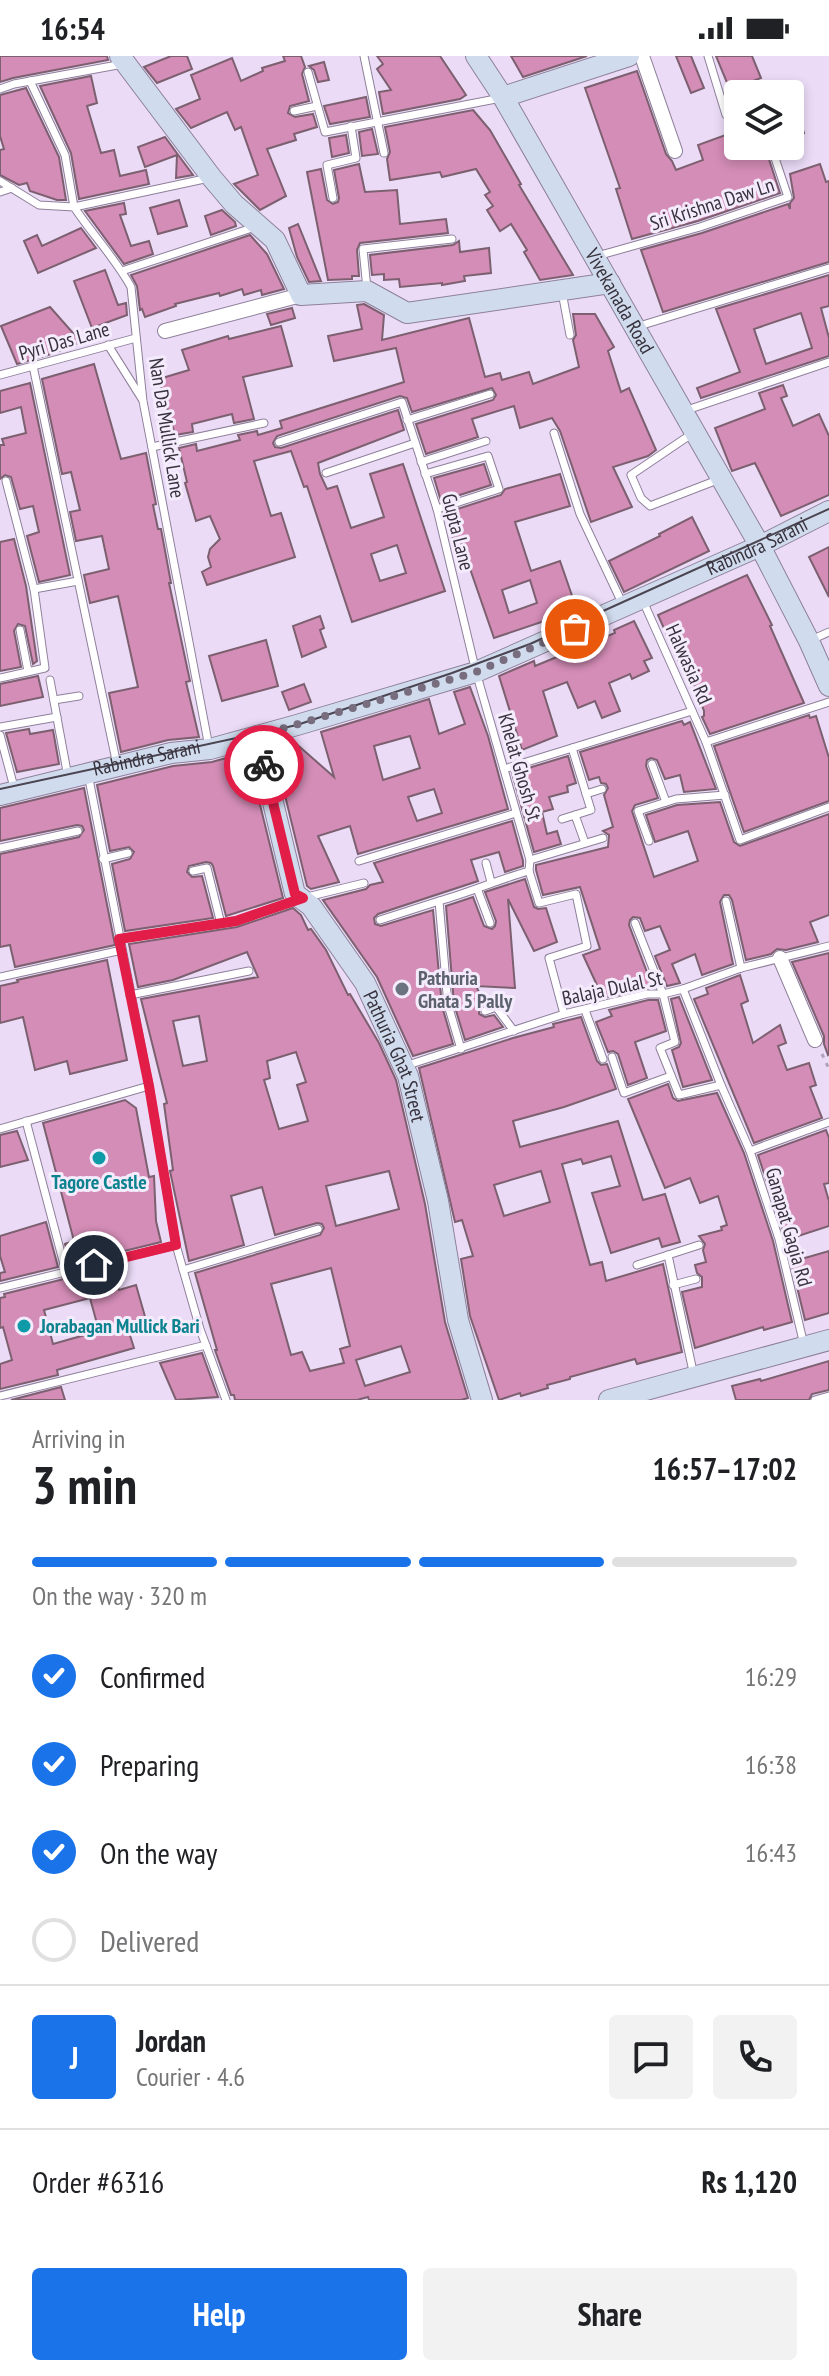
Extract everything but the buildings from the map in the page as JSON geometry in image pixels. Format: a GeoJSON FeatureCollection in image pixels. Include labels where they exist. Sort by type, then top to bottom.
{"type":"FeatureCollection","features":[{"type":"Feature","properties":{"kind":"main road","name":"Vivekanada Road"},"geometry":{"type":"LineString","coordinates":[[476,56],[503,97],[722,478],[809,641],[829,686]]}},
{"type":"Feature","properties":{"kind":"main road"},"geometry":{"type":"LineString","coordinates":[[503,97],[629,56]]}},
{"type":"Feature","properties":{"kind":"main road"},"geometry":{"type":"LineString","coordinates":[[122,60],[212,178],[257,226],[275,240],[301,295],[367,291],[407,313],[610,283]]}},
{"type":"Feature","properties":{"kind":"main road","name":"Rabindra Sarani"},"geometry":{"type":"LineString","coordinates":[[7,793],[171,753],[210,749],[476,672],[633,604],[829,511]]}},
{"type":"Feature","properties":{"kind":"main road","name":"Pathuria Ghat Street"},"geometry":{"type":"LineString","coordinates":[[257,736],[295,894],[311,906],[365,983],[408,1076],[438,1201],[458,1320],[482,1400]]}},
{"type":"Feature","properties":{"kind":"main road"},"geometry":{"type":"LineString","coordinates":[[609,1400],[829,1340]]}},
{"type":"Feature","properties":{"kind":"street"},"geometry":{"type":"LineString","coordinates":[[642,56],[675,151]]}},
{"type":"Feature","properties":{"kind":"street"},"geometry":{"type":"LineString","coordinates":[[165,331],[301,295]]}},
{"type":"Feature","properties":{"kind":"street"},"geometry":{"type":"LineString","coordinates":[[780,958],[815,1040]]}},
{"type":"Feature","properties":{"kind":"lane"},"geometry":{"type":"LineString","coordinates":[[364,56],[384,153]]}},
{"type":"Feature","properties":{"kind":"lane"},"geometry":{"type":"LineString","coordinates":[[708,56],[724,108]]}},
{"type":"Feature","properties":{"kind":"lane"},"geometry":{"type":"LineString","coordinates":[[0,89],[122,60]]}},
{"type":"Feature","properties":{"kind":"lane"},"geometry":{"type":"LineString","coordinates":[[308,72],[325,132],[503,97]]}},
{"type":"Feature","properties":{"kind":"lane"},"geometry":{"type":"LineString","coordinates":[[30,81],[65,155],[74,207]]}},
{"type":"Feature","properties":{"kind":"lane"},"geometry":{"type":"LineString","coordinates":[[294,111],[317,106]]}},
{"type":"Feature","properties":{"kind":"lane"},"geometry":{"type":"LineString","coordinates":[[333,198],[327,165],[356,158],[351,126]]}},
{"type":"Feature","properties":{"kind":"lane","name":"Sri Krishna Daw Ln"},"geometry":{"type":"LineString","coordinates":[[595,256],[700,227],[788,197],[776,160]]}},
{"type":"Feature","properties":{"kind":"lane"},"geometry":{"type":"LineString","coordinates":[[0,181],[39,205],[74,207],[212,178]]}},
{"type":"Feature","properties":{"kind":"lane"},"geometry":{"type":"LineString","coordinates":[[0,192],[12,188]]}},
{"type":"Feature","properties":{"kind":"lane","name":"Nan Da Mullick Lane"},"geometry":{"type":"LineString","coordinates":[[74,207],[131,287],[143,401],[210,749]]}},
{"type":"Feature","properties":{"kind":"lane"},"geometry":{"type":"LineString","coordinates":[[122,271],[257,226]]}},
{"type":"Feature","properties":{"kind":"lane"},"geometry":{"type":"LineString","coordinates":[[367,291],[359,250],[452,239]]}},
{"type":"Feature","properties":{"kind":"lane"},"geometry":{"type":"LineString","coordinates":[[636,327],[829,268]]}},
{"type":"Feature","properties":{"kind":"lane"},"geometry":{"type":"LineString","coordinates":[[562,290],[570,335]]}},
{"type":"Feature","properties":{"kind":"lane","name":"Pyri Das Lane"},"geometry":{"type":"LineString","coordinates":[[0,375],[136,338]]}},
{"type":"Feature","properties":{"kind":"lane"},"geometry":{"type":"LineString","coordinates":[[108,345],[143,401]]}},
{"type":"Feature","properties":{"kind":"lane"},"geometry":{"type":"LineString","coordinates":[[684,411],[829,362]]}},
{"type":"Feature","properties":{"kind":"lane"},"geometry":{"type":"LineString","coordinates":[[33,366],[117,768]]}},
{"type":"Feature","properties":{"kind":"lane"},"geometry":{"type":"LineString","coordinates":[[407,420],[490,394]]}},
{"type":"Feature","properties":{"kind":"lane","name":"Gupta Lane"},"geometry":{"type":"LineString","coordinates":[[279,442],[402,402],[437,509],[476,672]]}},
{"type":"Feature","properties":{"kind":"lane"},"geometry":{"type":"LineString","coordinates":[[152,447],[264,423]]}},
{"type":"Feature","properties":{"kind":"lane"},"geometry":{"type":"LineString","coordinates":[[696,432],[631,475],[641,498],[650,506],[722,478]]}},
{"type":"Feature","properties":{"kind":"lane","name":"Halwasia Rd"},"geometry":{"type":"LineString","coordinates":[[554,433],[580,514],[692,711],[740,840],[829,807]]}},
{"type":"Feature","properties":{"kind":"lane"},"geometry":{"type":"LineString","coordinates":[[421,462],[486,441]]}},
{"type":"Feature","properties":{"kind":"lane"},"geometry":{"type":"LineString","coordinates":[[326,473],[415,443]]}},
{"type":"Feature","properties":{"kind":"lane"},"geometry":{"type":"LineString","coordinates":[[425,474],[488,456],[499,489],[437,509]]}},
{"type":"Feature","properties":{"kind":"lane"},"geometry":{"type":"LineString","coordinates":[[0,678],[45,668],[34,589],[6,481]]}},
{"type":"Feature","properties":{"kind":"lane"},"geometry":{"type":"LineString","coordinates":[[34,589],[78,581]]}},
{"type":"Feature","properties":{"kind":"lane"},"geometry":{"type":"LineString","coordinates":[[20,630],[28,671]]}},
{"type":"Feature","properties":{"kind":"lane"},"geometry":{"type":"LineString","coordinates":[[809,641],[829,632]]}},
{"type":"Feature","properties":{"kind":"lane","name":"Khelat Ghosh St"},"geometry":{"type":"LineString","coordinates":[[476,672],[530,860],[529,871]]}},
{"type":"Feature","properties":{"kind":"lane"},"geometry":{"type":"LineString","coordinates":[[50,680],[57,717],[103,859],[149,1086],[176,1245],[226,1400]]}},
{"type":"Feature","properties":{"kind":"lane"},"geometry":{"type":"LineString","coordinates":[[54,700],[79,696]]}},
{"type":"Feature","properties":{"kind":"lane"},"geometry":{"type":"LineString","coordinates":[[706,742],[829,702]]}},
{"type":"Feature","properties":{"kind":"lane"},"geometry":{"type":"LineString","coordinates":[[504,769],[692,711]]}},
{"type":"Feature","properties":{"kind":"lane"},"geometry":{"type":"LineString","coordinates":[[0,727],[57,717]]}},
{"type":"Feature","properties":{"kind":"lane"},"geometry":{"type":"LineString","coordinates":[[0,735],[7,793]]}},
{"type":"Feature","properties":{"kind":"lane"},"geometry":{"type":"LineString","coordinates":[[562,819],[591,810],[572,748]]}},
{"type":"Feature","properties":{"kind":"lane"},"geometry":{"type":"LineString","coordinates":[[652,764],[666,802]]}},
{"type":"Feature","properties":{"kind":"lane"},"geometry":{"type":"LineString","coordinates":[[586,794],[602,789]]}},
{"type":"Feature","properties":{"kind":"lane"},"geometry":{"type":"LineString","coordinates":[[628,813],[666,802],[725,795]]}},
{"type":"Feature","properties":{"kind":"lane"},"geometry":{"type":"LineString","coordinates":[[638,811],[649,841]]}},
{"type":"Feature","properties":{"kind":"lane"},"geometry":{"type":"LineString","coordinates":[[359,861],[516,813]]}},
{"type":"Feature","properties":{"kind":"lane"},"geometry":{"type":"LineString","coordinates":[[575,815],[585,843]]}},
{"type":"Feature","properties":{"kind":"lane"},"geometry":{"type":"LineString","coordinates":[[0,848],[78,831]]}},
{"type":"Feature","properties":{"kind":"lane"},"geometry":{"type":"LineString","coordinates":[[530,860],[603,838]]}},
{"type":"Feature","properties":{"kind":"lane"},"geometry":{"type":"LineString","coordinates":[[103,859],[128,853]]}},
{"type":"Feature","properties":{"kind":"lane"},"geometry":{"type":"LineString","coordinates":[[486,863],[491,882]]}},
{"type":"Feature","properties":{"kind":"lane"},"geometry":{"type":"LineString","coordinates":[[193,871],[207,868],[221,924]]}},
{"type":"Feature","properties":{"kind":"lane"},"geometry":{"type":"LineString","coordinates":[[380,920],[478,891],[491,882],[529,871],[539,903],[576,894],[587,946],[549,958],[564,1014]]}},
{"type":"Feature","properties":{"kind":"lane"},"geometry":{"type":"LineString","coordinates":[[119,939],[221,924],[364,883]]}},
{"type":"Feature","properties":{"kind":"lane"},"geometry":{"type":"LineString","coordinates":[[478,891],[490,923]]}},
{"type":"Feature","properties":{"kind":"lane"},"geometry":{"type":"LineString","coordinates":[[439,901],[448,1005],[461,1049]]}},
{"type":"Feature","properties":{"kind":"lane"},"geometry":{"type":"LineString","coordinates":[[726,901],[741,968]]}},
{"type":"Feature","properties":{"kind":"lane"},"geometry":{"type":"LineString","coordinates":[[635,923],[663,994],[675,1042],[660,1048],[679,1095],[721,1085]]}},
{"type":"Feature","properties":{"kind":"lane","name":"Balaja Dulal St"},"geometry":{"type":"LineString","coordinates":[[404,1066],[564,1014],[647,994],[683,989],[741,968],[829,946]]}},
{"type":"Feature","properties":{"kind":"lane"},"geometry":{"type":"LineString","coordinates":[[0,977],[122,950]]}},
{"type":"Feature","properties":{"kind":"lane"},"geometry":{"type":"LineString","coordinates":[[130,995],[249,971]]}},
{"type":"Feature","properties":{"kind":"lane"},"geometry":{"type":"LineString","coordinates":[[683,989],[750,1151]]}},
{"type":"Feature","properties":{"kind":"lane"},"geometry":{"type":"LineString","coordinates":[[485,1011],[496,1007],[514,1031]]}},
{"type":"Feature","properties":{"kind":"lane"},"geometry":{"type":"LineString","coordinates":[[585,1010],[624,1093],[671,1076]]}},
{"type":"Feature","properties":{"kind":"lane"},"geometry":{"type":"LineString","coordinates":[[0,1129],[149,1086]]}},
{"type":"Feature","properties":{"kind":"lane"},"geometry":{"type":"LineString","coordinates":[[26,1121],[66,1272]]}},
{"type":"Feature","properties":{"kind":"lane","name":"Ganapat Gagia Rd"},"geometry":{"type":"LineString","coordinates":[[804,1347],[779,1239],[750,1151],[829,1122]]}},
{"type":"Feature","properties":{"kind":"lane"},"geometry":{"type":"LineString","coordinates":[[183,1270],[318,1229]]}},
{"type":"Feature","properties":{"kind":"lane"},"geometry":{"type":"LineString","coordinates":[[0,1288],[176,1245]]}},
{"type":"Feature","properties":{"kind":"lane"},"geometry":{"type":"LineString","coordinates":[[637,1265],[699,1245]]}},
{"type":"Feature","properties":{"kind":"lane"},"geometry":{"type":"LineString","coordinates":[[668,1255],[695,1378]]}},
{"type":"Feature","properties":{"kind":"lane"},"geometry":{"type":"LineString","coordinates":[[673,1285],[696,1279]]}},
{"type":"Feature","properties":{"kind":"lane"},"geometry":{"type":"LineString","coordinates":[[0,1396],[206,1345]]}},
{"type":"Feature","properties":{"kind":"lane"},"geometry":{"type":"LineString","coordinates":[[815,1400],[829,1396]]}},
{"type":"Feature","properties":{"kind":"path"},"geometry":{"type":"LineString","coordinates":[[815,1040],[829,1069]]}},
{"type":"Feature","properties":{"kind":"tram line"},"geometry":{"type":"LineString","coordinates":[[0,789],[297,725],[452,673],[530,644],[829,509]]}},
{"type":"Feature","properties":{"kind":"way so far"},"geometry":{"type":"LineString","coordinates":[[264,765],[257,736],[476,672],[575,629]]}},
{"type":"Feature","properties":{"kind":"place","name":"Pathuria Ghata 5 Pally"},"geometry":{"type":"Point","coordinates":[402,989]}},
{"type":"Feature","properties":{"kind":"place","name":"Tagore Castle"},"geometry":{"type":"Point","coordinates":[99,1158]}},
{"type":"Feature","properties":{"kind":"place","name":"Jorabagan Mullick Bari"},"geometry":{"type":"Point","coordinates":[24,1326]}},
{"type":"Feature","properties":{"kind":"route"},"geometry":{"type":"LineString","coordinates":[[94,1265],[176,1245],[149,1086],[119,939],[236,921],[303,898],[295,894],[264,765]]}}]}
